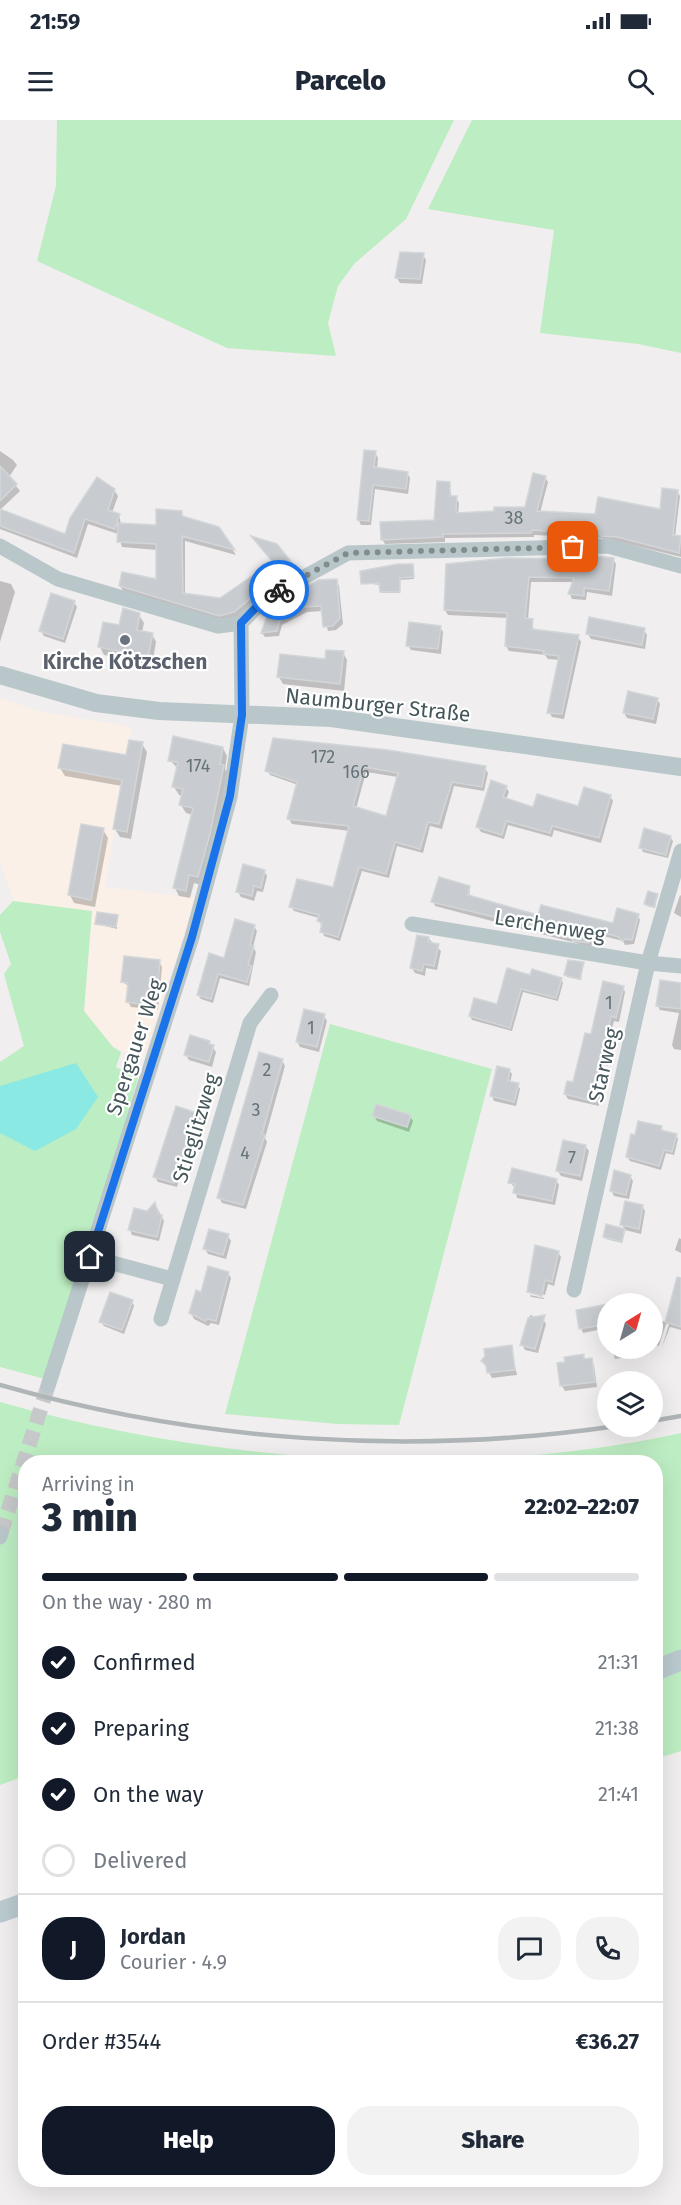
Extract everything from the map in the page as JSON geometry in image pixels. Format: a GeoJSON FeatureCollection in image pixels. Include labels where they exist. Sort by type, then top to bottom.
{"type":"FeatureCollection","features":[{"type":"Feature","properties":{"kind":"main road"},"geometry":{"type":"LineString","coordinates":[[663,1667],[681,1660]]}},
{"type":"Feature","properties":{"kind":"main road"},"geometry":{"type":"LineString","coordinates":[[0,1912],[18,1906]]}},
{"type":"Feature","properties":{"kind":"street"},"geometry":{"type":"LineString","coordinates":[[0,546],[58,579],[218,627],[241,623],[264,599],[348,553],[608,546],[681,566]]}},
{"type":"Feature","properties":{"kind":"street","name":"Spergauer Weg"},"geometry":{"type":"LineString","coordinates":[[48,1386],[192,937],[230,796],[242,715],[241,623]]}},
{"type":"Feature","properties":{"kind":"street","name":"Naumburger Straße"},"geometry":{"type":"LineString","coordinates":[[0,675],[96,703],[159,711],[331,718],[681,767]]}},
{"type":"Feature","properties":{"kind":"street","name":"Starweg"},"geometry":{"type":"LineString","coordinates":[[574,1290],[648,963],[681,851]]}},
{"type":"Feature","properties":{"kind":"street","name":"Lerchenweg"},"geometry":{"type":"LineString","coordinates":[[412,924],[648,963],[681,966]]}},
{"type":"Feature","properties":{"kind":"street","name":"Stieglitzweg"},"geometry":{"type":"LineString","coordinates":[[161,1319],[250,1023],[271,995]]}},
{"type":"Feature","properties":{"kind":"street"},"geometry":{"type":"LineString","coordinates":[[90,1257],[172,1279]]}},
{"type":"Feature","properties":{"kind":"shaded area"},"geometry":{"type":"Polygon","coordinates":[[[0,698],[37,711],[132,727],[105,887],[196,898],[143,1060],[113,1047],[84,1011],[92,911],[14,901],[0,862],[0,698]]]}},
{"type":"Feature","properties":{"kind":"green space"},"geometry":{"type":"Polygon","coordinates":[[[57,120],[454,120],[406,219],[354,264],[338,286],[328,323],[336,356],[227,348],[37,261],[56,186],[57,120]]]}},
{"type":"Feature","properties":{"kind":"green space"},"geometry":{"type":"Polygon","coordinates":[[[472,120],[681,120],[681,353],[638,344],[540,333],[554,230],[428,209],[472,120]]]}},
{"type":"Feature","properties":{"kind":"green space"},"geometry":{"type":"Polygon","coordinates":[[[13,901],[92,911],[84,1011],[113,1047],[121,1052],[116,1067],[138,1078],[102,1202],[45,1379],[0,1367],[0,1062],[24,1046],[4,974],[11,964],[0,932],[0,915],[13,901]]]}},
{"type":"Feature","properties":{"kind":"green space"},"geometry":{"type":"Polygon","coordinates":[[[330,1024],[492,1069],[399,1425],[338,1424],[225,1414],[330,1024]]]}},
{"type":"Feature","properties":{"kind":"green space"},"geometry":{"type":"Polygon","coordinates":[[[0,1402],[82,1423],[166,1439],[252,1451],[302,1455],[18,1455],[18,1779],[0,1785],[0,1402]]]}},
{"type":"Feature","properties":{"kind":"green space"},"geometry":{"type":"Polygon","coordinates":[[[681,1433],[681,1751],[663,1757],[663,1455],[531,1455],[597,1448],[681,1433]]]}},
{"type":"Feature","properties":{"kind":"water"},"geometry":{"type":"Polygon","coordinates":[[[76,1063],[98,1097],[76,1129],[35,1151],[0,1133],[0,1086],[76,1063]]]}},
{"type":"Feature","properties":{"kind":"building"},"geometry":{"type":"Polygon","coordinates":[[[400,252],[424,253],[420,279],[395,278],[400,252]]]}},
{"type":"Feature","properties":{"kind":"building"},"geometry":{"type":"Polygon","coordinates":[[[364,450],[376,451],[374,467],[408,472],[406,489],[373,485],[369,521],[357,520],[364,450]]]}},
{"type":"Feature","properties":{"kind":"building"},"geometry":{"type":"Polygon","coordinates":[[[0,466],[17,484],[0,501],[0,466]]]}},
{"type":"Feature","properties":{"kind":"building"},"geometry":{"type":"Polygon","coordinates":[[[533,473],[546,476],[537,511],[595,514],[598,497],[660,509],[662,488],[678,490],[673,535],[681,536],[679,553],[617,537],[600,536],[600,534],[532,530],[531,533],[443,534],[443,537],[381,540],[380,522],[434,520],[437,481],[450,482],[450,496],[457,496],[456,513],[494,511],[494,507],[525,507],[533,473]]]}},
{"type":"Feature","properties":{"kind":"building"},"geometry":{"type":"Polygon","coordinates":[[[97,477],[115,489],[108,510],[120,514],[115,529],[85,519],[74,553],[0,526],[0,509],[65,534],[70,518],[97,477]]]}},
{"type":"Feature","properties":{"kind":"building"},"geometry":{"type":"Polygon","coordinates":[[[156,509],[182,511],[182,516],[219,527],[235,550],[182,536],[183,593],[220,598],[252,576],[261,590],[234,612],[219,616],[119,586],[122,572],[156,579],[156,544],[117,542],[118,523],[156,525],[156,509]]]}},
{"type":"Feature","properties":{"kind":"building"},"geometry":{"type":"Polygon","coordinates":[[[251,536],[277,544],[297,569],[272,561],[251,536]]]}},
{"type":"Feature","properties":{"kind":"building"},"geometry":{"type":"Polygon","coordinates":[[[581,556],[597,560],[597,556],[614,558],[609,591],[584,588],[584,596],[568,594],[574,578],[529,577],[525,618],[533,619],[532,629],[579,635],[562,714],[547,713],[559,656],[543,654],[544,651],[505,646],[507,613],[444,610],[446,564],[507,558],[580,559],[581,556]]]}},
{"type":"Feature","properties":{"kind":"building"},"geometry":{"type":"Polygon","coordinates":[[[398,564],[413,564],[414,577],[400,578],[400,592],[380,592],[379,583],[361,584],[360,571],[398,564]]]}},
{"type":"Feature","properties":{"kind":"building"},"geometry":{"type":"Polygon","coordinates":[[[337,579],[340,618],[333,626],[323,627],[321,606],[304,607],[280,620],[277,631],[261,633],[270,607],[318,580],[337,579]]]}},
{"type":"Feature","properties":{"kind":"building"},"geometry":{"type":"Polygon","coordinates":[[[51,593],[75,601],[63,639],[39,631],[51,593]]]}},
{"type":"Feature","properties":{"kind":"building","name":"Kirche Kötzschen"},"geometry":{"type":"Polygon","coordinates":[[[123,608],[140,613],[137,630],[153,633],[148,657],[98,647],[103,622],[119,625],[123,608]]]}},
{"type":"Feature","properties":{"kind":"building"},"geometry":{"type":"Polygon","coordinates":[[[589,617],[645,628],[642,645],[586,634],[589,617]]]}},
{"type":"Feature","properties":{"kind":"building"},"geometry":{"type":"Polygon","coordinates":[[[409,622],[441,626],[438,649],[406,646],[409,622]]]}},
{"type":"Feature","properties":{"kind":"building"},"geometry":{"type":"Polygon","coordinates":[[[326,650],[344,651],[340,684],[277,677],[280,654],[325,659],[326,650]]]}},
{"type":"Feature","properties":{"kind":"building"},"geometry":{"type":"Polygon","coordinates":[[[628,691],[658,698],[653,719],[623,713],[628,691]]]}},
{"type":"Feature","properties":{"kind":"building"},"geometry":{"type":"Polygon","coordinates":[[[173,736],[223,747],[220,764],[224,765],[210,834],[198,877],[189,875],[186,891],[173,888],[193,808],[179,805],[183,789],[172,787],[178,762],[168,761],[173,736]]]}},
{"type":"Feature","properties":{"kind":"building"},"geometry":{"type":"Polygon","coordinates":[[[273,738],[388,750],[486,766],[482,787],[452,782],[439,824],[428,822],[420,849],[395,842],[386,874],[359,867],[338,937],[320,932],[322,923],[317,921],[319,915],[289,907],[297,879],[333,887],[349,826],[287,819],[297,782],[265,771],[273,738]],[[364,767],[353,806],[386,816],[398,773],[364,767]]]}},
{"type":"Feature","properties":{"kind":"building"},"geometry":{"type":"Polygon","coordinates":[[[129,740],[143,742],[127,832],[113,829],[122,780],[58,768],[63,744],[126,755],[129,740]]]}},
{"type":"Feature","properties":{"kind":"building"},"geometry":{"type":"Polygon","coordinates":[[[491,780],[507,786],[503,797],[533,807],[537,794],[578,806],[584,787],[611,795],[599,838],[552,826],[550,833],[506,821],[502,835],[476,827],[491,780]]]}},
{"type":"Feature","properties":{"kind":"building"},"geometry":{"type":"Polygon","coordinates":[[[81,824],[104,828],[91,900],[68,895],[81,824]]]}},
{"type":"Feature","properties":{"kind":"building"},"geometry":{"type":"Polygon","coordinates":[[[644,828],[671,836],[666,855],[639,848],[644,828]]]}},
{"type":"Feature","properties":{"kind":"building"},"geometry":{"type":"Polygon","coordinates":[[[243,864],[265,870],[261,888],[254,886],[252,896],[236,892],[243,864]]]}},
{"type":"Feature","properties":{"kind":"building"},"geometry":{"type":"Polygon","coordinates":[[[439,877],[470,886],[468,895],[538,915],[541,905],[613,923],[617,908],[639,914],[632,940],[622,941],[619,937],[593,930],[589,943],[572,941],[573,938],[524,924],[431,902],[439,877]]]}},
{"type":"Feature","properties":{"kind":"building"},"geometry":{"type":"Polygon","coordinates":[[[648,891],[658,894],[654,907],[644,904],[648,891]]]}},
{"type":"Feature","properties":{"kind":"building"},"geometry":{"type":"Polygon","coordinates":[[[97,912],[118,915],[116,927],[95,924],[97,912]]]}},
{"type":"Feature","properties":{"kind":"building"},"geometry":{"type":"Polygon","coordinates":[[[235,919],[255,925],[250,945],[254,946],[248,965],[252,966],[247,982],[218,974],[211,999],[197,995],[209,953],[224,958],[235,919]]]}},
{"type":"Feature","properties":{"kind":"building"},"geometry":{"type":"Polygon","coordinates":[[[417,935],[429,937],[428,942],[439,944],[434,966],[424,964],[422,971],[410,968],[417,935]]]}},
{"type":"Feature","properties":{"kind":"building"},"geometry":{"type":"Polygon","coordinates":[[[124,956],[160,960],[156,1006],[126,1002],[128,983],[121,982],[124,956]]]}},
{"type":"Feature","properties":{"kind":"building"},"geometry":{"type":"Polygon","coordinates":[[[568,960],[584,962],[580,979],[564,975],[568,960]]]}},
{"type":"Feature","properties":{"kind":"building"},"geometry":{"type":"Polygon","coordinates":[[[507,968],[530,975],[532,969],[562,978],[556,998],[521,989],[510,1028],[469,1016],[474,998],[497,1004],[507,968]]]}},
{"type":"Feature","properties":{"kind":"building"},"geometry":{"type":"Polygon","coordinates":[[[660,980],[681,983],[681,1009],[656,1006],[660,980]]]}},
{"type":"Feature","properties":{"kind":"building"},"geometry":{"type":"Polygon","coordinates":[[[603,981],[624,986],[616,1018],[611,1016],[604,1048],[609,1049],[606,1062],[601,1061],[594,1087],[599,1088],[596,1102],[564,1094],[567,1081],[573,1082],[585,1033],[591,1034],[603,981]]]}},
{"type":"Feature","properties":{"kind":"building"},"geometry":{"type":"Polygon","coordinates":[[[304,1009],[325,1014],[317,1047],[296,1042],[304,1009]]]}},
{"type":"Feature","properties":{"kind":"building"},"geometry":{"type":"Polygon","coordinates":[[[190,1035],[210,1041],[209,1044],[214,1045],[209,1062],[184,1055],[190,1035]]]}},
{"type":"Feature","properties":{"kind":"building"},"geometry":{"type":"Polygon","coordinates":[[[259,1052],[283,1059],[262,1134],[265,1135],[243,1205],[217,1198],[259,1052]]]}},
{"type":"Feature","properties":{"kind":"building"},"geometry":{"type":"Polygon","coordinates":[[[497,1066],[510,1069],[508,1081],[519,1083],[514,1102],[490,1096],[497,1066]]]}},
{"type":"Feature","properties":{"kind":"building"},"geometry":{"type":"Polygon","coordinates":[[[376,1104],[411,1115],[407,1127],[372,1116],[376,1104]]]}},
{"type":"Feature","properties":{"kind":"building"},"geometry":{"type":"Polygon","coordinates":[[[176,1106],[200,1114],[192,1138],[188,1136],[174,1183],[153,1177],[176,1106]]]}},
{"type":"Feature","properties":{"kind":"building"},"geometry":{"type":"Polygon","coordinates":[[[638,1121],[662,1126],[661,1130],[677,1134],[672,1152],[664,1150],[659,1166],[626,1157],[631,1134],[635,1135],[638,1121]]]}},
{"type":"Feature","properties":{"kind":"building"},"geometry":{"type":"Polygon","coordinates":[[[563,1140],[586,1145],[580,1176],[556,1171],[563,1140]]]}},
{"type":"Feature","properties":{"kind":"building"},"geometry":{"type":"Polygon","coordinates":[[[512,1168],[557,1179],[552,1201],[513,1193],[515,1184],[508,1183],[512,1168]]]}},
{"type":"Feature","properties":{"kind":"building"},"geometry":{"type":"Polygon","coordinates":[[[614,1170],[631,1175],[626,1195],[610,1191],[614,1170]]]}},
{"type":"Feature","properties":{"kind":"building"},"geometry":{"type":"Polygon","coordinates":[[[625,1201],[643,1205],[639,1229],[620,1225],[625,1201]]]}},
{"type":"Feature","properties":{"kind":"building"},"geometry":{"type":"Polygon","coordinates":[[[155,1202],[158,1214],[162,1215],[157,1237],[128,1230],[134,1208],[147,1211],[155,1202]]]}},
{"type":"Feature","properties":{"kind":"building"},"geometry":{"type":"Polygon","coordinates":[[[606,1224],[625,1229],[622,1242],[603,1237],[606,1224]]]}},
{"type":"Feature","properties":{"kind":"building"},"geometry":{"type":"Polygon","coordinates":[[[209,1229],[229,1234],[223,1255],[203,1249],[209,1229]]]}},
{"type":"Feature","properties":{"kind":"building"},"geometry":{"type":"Polygon","coordinates":[[[535,1245],[559,1251],[552,1282],[545,1280],[542,1296],[527,1292],[535,1245]]]}},
{"type":"Feature","properties":{"kind":"building"},"geometry":{"type":"Polygon","coordinates":[[[208,1266],[229,1272],[216,1321],[208,1319],[205,1321],[189,1313],[196,1290],[201,1292],[208,1266]]]}},
{"type":"Feature","properties":{"kind":"building"},"geometry":{"type":"Polygon","coordinates":[[[677,1277],[681,1278],[681,1327],[665,1322],[677,1277]]]}},
{"type":"Feature","properties":{"kind":"building"},"geometry":{"type":"Polygon","coordinates":[[[110,1292],[133,1300],[122,1330],[99,1322],[110,1292]]]}},
{"type":"Feature","properties":{"kind":"building"},"geometry":{"type":"Polygon","coordinates":[[[597,1306],[597,1326],[579,1329],[576,1310],[597,1306]]]}},
{"type":"Feature","properties":{"kind":"building"},"geometry":{"type":"Polygon","coordinates":[[[545,1315],[535,1349],[520,1345],[528,1318],[545,1315]]]}},
{"type":"Feature","properties":{"kind":"building"},"geometry":{"type":"Polygon","coordinates":[[[512,1345],[515,1370],[487,1373],[486,1365],[481,1361],[485,1356],[484,1349],[512,1345]]]}},
{"type":"Feature","properties":{"kind":"building"},"geometry":{"type":"Polygon","coordinates":[[[584,1354],[584,1359],[592,1358],[595,1382],[560,1386],[557,1363],[565,1362],[564,1357],[584,1354]]]}},
{"type":"Feature","properties":{"kind":"tunnel"},"geometry":{"type":"LineString","coordinates":[[26,1455],[48,1386]]}},
{"type":"Feature","properties":{"kind":"tunnel"},"geometry":{"type":"LineString","coordinates":[[1,1533],[18,1480]]}},
{"type":"Feature","properties":{"kind":"railway"},"geometry":{"type":"LineString","coordinates":[[0,1385],[152,1420],[229,1431],[306,1438],[384,1441],[462,1440],[597,1428]]}},
{"type":"Feature","properties":{"kind":"railway"},"geometry":{"type":"LineString","coordinates":[[663,1419],[681,1416]]}},
{"type":"Feature","properties":{"kind":"way so far"},"geometry":{"type":"LineString","coordinates":[[279,590],[348,553],[573,547]]}},
{"type":"Feature","properties":{"kind":"place","name":"Kirche Kötzschen"},"geometry":{"type":"Point","coordinates":[125,640]}},
{"type":"Feature","properties":{"kind":"route"},"geometry":{"type":"LineString","coordinates":[[90,1257],[192,937],[230,796],[242,715],[241,623],[264,599],[279,590]]}}]}
